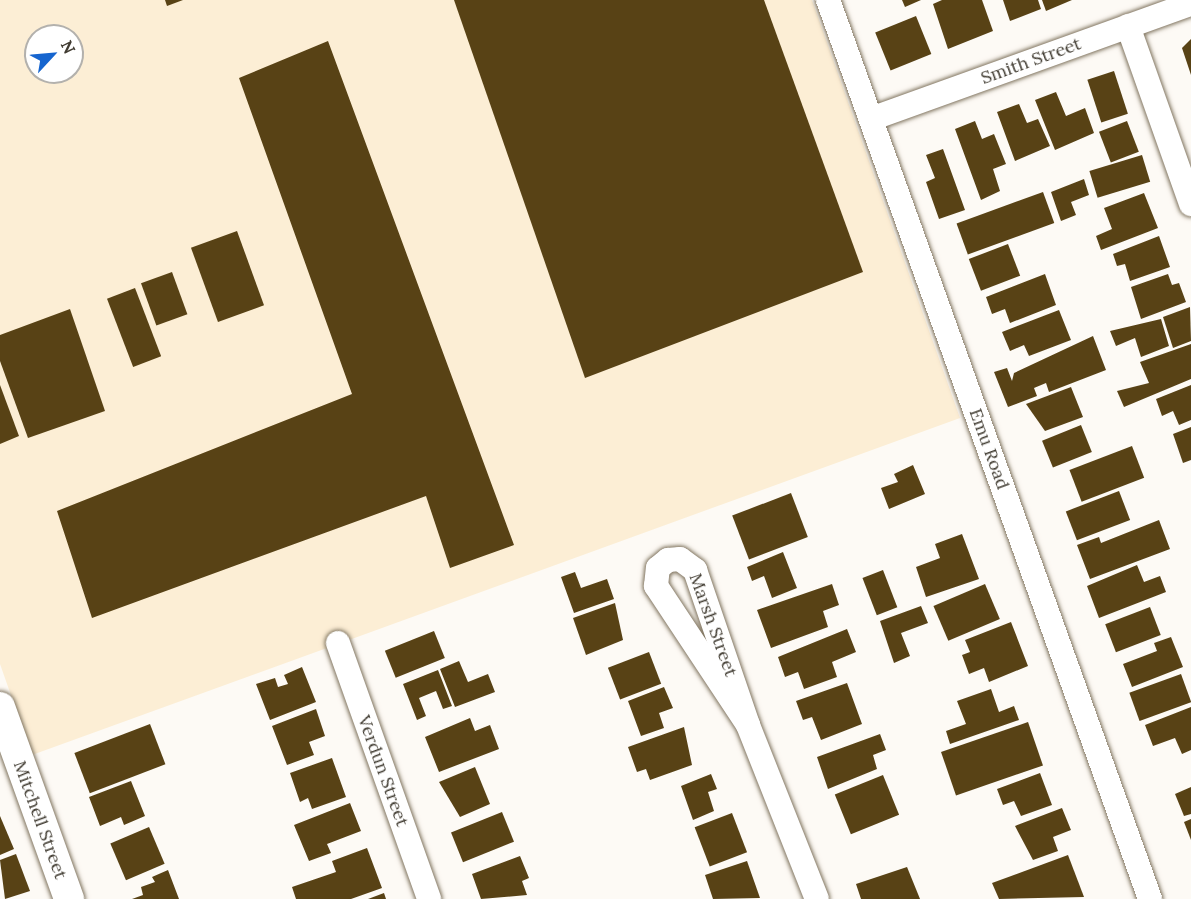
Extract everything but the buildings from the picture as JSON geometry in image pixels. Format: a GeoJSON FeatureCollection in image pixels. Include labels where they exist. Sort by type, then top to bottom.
{"type":"FeatureCollection","features":[{"type":"Feature","properties":{"kind":"street","name":"Emu Road"},"geometry":{"type":"LineString","coordinates":[[828,0],[1150,899]]}},
{"type":"Feature","properties":{"kind":"street","name":"Smith Street"},"geometry":{"type":"LineString","coordinates":[[871,119],[1191,4]]}},
{"type":"Feature","properties":{"kind":"street"},"geometry":{"type":"LineString","coordinates":[[1128,26],[1191,204]]}},
{"type":"Feature","properties":{"kind":"street","name":"Marsh Street"},"geometry":{"type":"LineString","coordinates":[[748,725],[656,586],[658,568],[668,560],[680,559],[695,570],[748,725],[817,899]]}},
{"type":"Feature","properties":{"kind":"street","name":"Verdun Street"},"geometry":{"type":"LineString","coordinates":[[338,643],[429,899]]}},
{"type":"Feature","properties":{"kind":"street","name":"Mitchell Street"},"geometry":{"type":"LineString","coordinates":[[0,706],[69,899]]}},
{"type":"Feature","properties":{"kind":"shaded area"},"geometry":{"type":"Polygon","coordinates":[[[0,0],[812,0],[960,418],[32,755],[0,664],[0,0]]]}}]}
